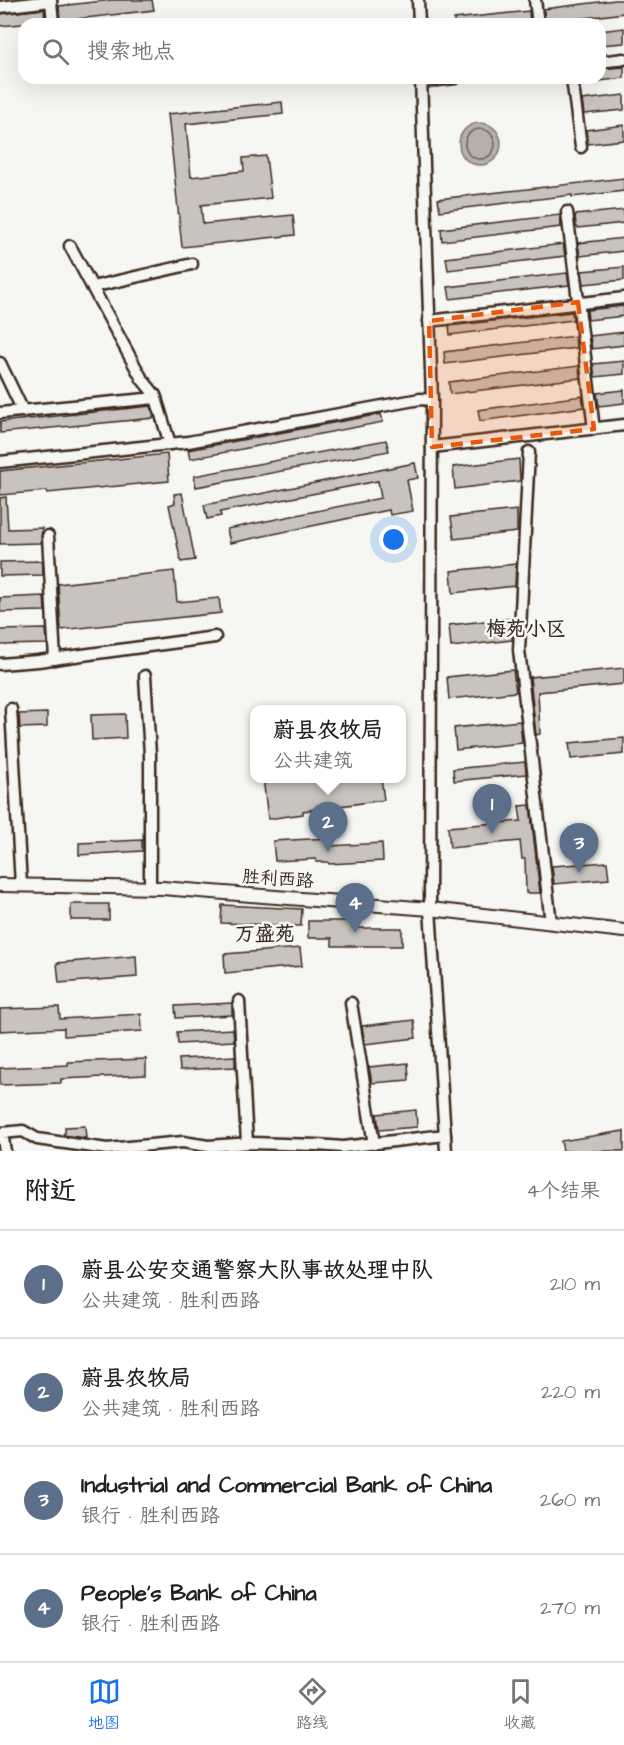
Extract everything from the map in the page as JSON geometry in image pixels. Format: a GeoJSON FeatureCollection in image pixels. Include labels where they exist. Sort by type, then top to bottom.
{"type":"FeatureCollection","features":[{"type":"Feature","properties":{"kind":"main road","name":"胜利西路"},"geometry":{"type":"LineString","coordinates":[[0,885],[150,888],[430,909],[624,932]]}},
{"type":"Feature","properties":{"kind":"street"},"geometry":{"type":"LineString","coordinates":[[418,0],[419,18]]}},
{"type":"Feature","properties":{"kind":"street"},"geometry":{"type":"LineString","coordinates":[[535,0],[537,18]]}},
{"type":"Feature","properties":{"kind":"street"},"geometry":{"type":"LineString","coordinates":[[0,6],[51,1],[52,18]]}},
{"type":"Feature","properties":{"kind":"street"},"geometry":{"type":"LineString","coordinates":[[606,61],[624,59]]}},
{"type":"Feature","properties":{"kind":"street"},"geometry":{"type":"LineString","coordinates":[[421,84],[432,400],[430,909],[446,1151]]}},
{"type":"Feature","properties":{"kind":"street"},"geometry":{"type":"LineString","coordinates":[[573,84],[580,147]]}},
{"type":"Feature","properties":{"kind":"street"},"geometry":{"type":"LineString","coordinates":[[567,212],[594,429]]}},
{"type":"Feature","properties":{"kind":"street"},"geometry":{"type":"LineString","coordinates":[[70,246],[142,379],[156,398],[170,444]]}},
{"type":"Feature","properties":{"kind":"street"},"geometry":{"type":"LineString","coordinates":[[92,287],[192,264]]}},
{"type":"Feature","properties":{"kind":"street"},"geometry":{"type":"LineString","coordinates":[[429,321],[624,298]]}},
{"type":"Feature","properties":{"kind":"street"},"geometry":{"type":"LineString","coordinates":[[0,363],[23,411]]}},
{"type":"Feature","properties":{"kind":"street"},"geometry":{"type":"LineString","coordinates":[[0,413],[156,398]]}},
{"type":"Feature","properties":{"kind":"street"},"geometry":{"type":"LineString","coordinates":[[0,462],[188,442],[420,399],[432,400]]}},
{"type":"Feature","properties":{"kind":"street"},"geometry":{"type":"LineString","coordinates":[[432,447],[624,425]]}},
{"type":"Feature","properties":{"kind":"street"},"geometry":{"type":"LineString","coordinates":[[529,452],[519,650],[551,923]]}},
{"type":"Feature","properties":{"kind":"street"},"geometry":{"type":"LineString","coordinates":[[48,536],[55,659]]}},
{"type":"Feature","properties":{"kind":"street"},"geometry":{"type":"LineString","coordinates":[[0,664],[55,659],[215,637]]}},
{"type":"Feature","properties":{"kind":"street"},"geometry":{"type":"LineString","coordinates":[[145,676],[150,754],[150,888]]}},
{"type":"Feature","properties":{"kind":"street"},"geometry":{"type":"LineString","coordinates":[[11,709],[21,885]]}},
{"type":"Feature","properties":{"kind":"street"},"geometry":{"type":"LineString","coordinates":[[239,1001],[247,1143]]}},
{"type":"Feature","properties":{"kind":"street"},"geometry":{"type":"LineString","coordinates":[[351,1003],[374,1144]]}},
{"type":"Feature","properties":{"kind":"street"},"geometry":{"type":"LineString","coordinates":[[5,1151],[1,1133],[23,1131],[37,1139],[107,1149],[183,1142],[188,1147],[247,1143],[343,1148],[445,1135]]}},
{"type":"Feature","properties":{"kind":"highlighted area"},"geometry":{"type":"Polygon","coordinates":[[[578,302],[594,429],[432,447],[429,321],[578,302]]]}},
{"type":"Feature","properties":{"kind":"water"},"geometry":{"type":"Polygon","coordinates":[[[480,123],[488,124],[495,129],[500,136],[500,152],[495,159],[488,164],[480,165],[472,164],[465,159],[460,152],[459,144],[460,136],[465,129],[472,124],[480,123]]]}},
{"type":"Feature","properties":{"kind":"building"},"geometry":{"type":"Polygon","coordinates":[[[112,0],[152,0],[154,10],[86,18],[60,18],[59,6],[112,0]]]}},
{"type":"Feature","properties":{"kind":"building"},"geometry":{"type":"Polygon","coordinates":[[[624,0],[624,13],[584,18],[545,18],[544,9],[624,0]]]}},
{"type":"Feature","properties":{"kind":"building"},"geometry":{"type":"Polygon","coordinates":[[[44,9],[45,18],[18,18],[18,24],[0,26],[0,14],[44,9]]]}},
{"type":"Feature","properties":{"kind":"building"},"geometry":{"type":"Polygon","coordinates":[[[529,11],[530,18],[463,18],[529,11]]]}},
{"type":"Feature","properties":{"kind":"building"},"geometry":{"type":"Polygon","coordinates":[[[624,28],[624,43],[606,44],[606,30],[624,28]]]}},
{"type":"Feature","properties":{"kind":"building"},"geometry":{"type":"Polygon","coordinates":[[[624,67],[624,78],[606,80],[606,68],[624,67]]]}},
{"type":"Feature","properties":{"kind":"building"},"geometry":{"type":"Polygon","coordinates":[[[624,95],[624,110],[584,114],[582,100],[624,95]]]}},
{"type":"Feature","properties":{"kind":"building"},"geometry":{"type":"Polygon","coordinates":[[[282,102],[283,114],[186,124],[191,177],[244,171],[243,158],[266,156],[271,198],[201,205],[203,224],[293,215],[295,235],[182,247],[168,114],[282,102]]]}},
{"type":"Feature","properties":{"kind":"building"},"geometry":{"type":"Polygon","coordinates":[[[624,125],[624,140],[588,144],[586,130],[624,125]]]}},
{"type":"Feature","properties":{"kind":"building"},"geometry":{"type":"Polygon","coordinates":[[[624,178],[624,191],[572,197],[572,195],[440,211],[438,199],[624,178]]]}},
{"type":"Feature","properties":{"kind":"building"},"geometry":{"type":"Polygon","coordinates":[[[624,210],[624,223],[578,228],[576,226],[575,215],[624,210]]]}},
{"type":"Feature","properties":{"kind":"building"},"geometry":{"type":"Polygon","coordinates":[[[560,215],[561,227],[442,241],[441,229],[560,215]]]}},
{"type":"Feature","properties":{"kind":"building"},"geometry":{"type":"Polygon","coordinates":[[[624,238],[624,251],[580,256],[578,243],[624,238]]]}},
{"type":"Feature","properties":{"kind":"building"},"geometry":{"type":"Polygon","coordinates":[[[563,244],[565,256],[448,270],[446,258],[563,244]]]}},
{"type":"Feature","properties":{"kind":"building"},"geometry":{"type":"Polygon","coordinates":[[[624,267],[624,280],[584,284],[582,271],[624,267]]]}},
{"type":"Feature","properties":{"kind":"building"},"geometry":{"type":"Polygon","coordinates":[[[567,273],[569,285],[450,299],[448,287],[567,273]]]}},
{"type":"Feature","properties":{"kind":"building"},"geometry":{"type":"Polygon","coordinates":[[[624,306],[624,316],[588,320],[587,310],[624,306]]]}},
{"type":"Feature","properties":{"kind":"building"},"geometry":{"type":"Polygon","coordinates":[[[572,312],[573,320],[450,335],[449,326],[572,312]]]}},
{"type":"Feature","properties":{"kind":"building"},"geometry":{"type":"Polygon","coordinates":[[[624,332],[624,345],[592,349],[590,336],[624,332]]]}},
{"type":"Feature","properties":{"kind":"building"},"geometry":{"type":"Polygon","coordinates":[[[575,336],[576,348],[445,364],[444,352],[575,336]]]}},
{"type":"Feature","properties":{"kind":"building"},"geometry":{"type":"Polygon","coordinates":[[[624,361],[624,374],[595,377],[593,364],[624,361]]]}},
{"type":"Feature","properties":{"kind":"building"},"geometry":{"type":"Polygon","coordinates":[[[579,366],[580,378],[450,394],[449,382],[579,366]]]}},
{"type":"Feature","properties":{"kind":"building"},"geometry":{"type":"Polygon","coordinates":[[[624,390],[624,403],[599,406],[597,393],[624,390]]]}},
{"type":"Feature","properties":{"kind":"building"},"geometry":{"type":"Polygon","coordinates":[[[582,396],[584,407],[480,421],[478,410],[582,396]]]}},
{"type":"Feature","properties":{"kind":"building"},"geometry":{"type":"Polygon","coordinates":[[[151,406],[154,418],[0,433],[0,422],[151,406]]]}},
{"type":"Feature","properties":{"kind":"building"},"geometry":{"type":"Polygon","coordinates":[[[381,414],[383,422],[190,459],[188,450],[381,414]]]}},
{"type":"Feature","properties":{"kind":"building"},"geometry":{"type":"Polygon","coordinates":[[[386,440],[389,451],[196,487],[194,476],[386,440]]]}},
{"type":"Feature","properties":{"kind":"building"},"geometry":{"type":"Polygon","coordinates":[[[167,454],[169,481],[47,493],[47,491],[0,495],[0,471],[167,454]]]}},
{"type":"Feature","properties":{"kind":"building"},"geometry":{"type":"Polygon","coordinates":[[[519,459],[520,481],[455,489],[453,467],[519,459]]]}},
{"type":"Feature","properties":{"kind":"building"},"geometry":{"type":"Polygon","coordinates":[[[415,463],[418,478],[407,480],[413,511],[390,515],[389,510],[230,543],[227,529],[381,498],[378,481],[220,512],[221,516],[207,519],[204,505],[415,463]]]}},
{"type":"Feature","properties":{"kind":"building"},"geometry":{"type":"Polygon","coordinates":[[[182,493],[195,560],[181,562],[169,505],[175,503],[174,494],[182,493]]]}},
{"type":"Feature","properties":{"kind":"building"},"geometry":{"type":"Polygon","coordinates":[[[6,497],[8,529],[42,528],[41,543],[0,544],[0,498],[6,497]]]}},
{"type":"Feature","properties":{"kind":"building"},"geometry":{"type":"Polygon","coordinates":[[[517,510],[517,532],[454,539],[451,517],[517,510]]]}},
{"type":"Feature","properties":{"kind":"building"},"geometry":{"type":"Polygon","coordinates":[[[42,561],[43,575],[0,576],[0,562],[42,561]]]}},
{"type":"Feature","properties":{"kind":"building"},"geometry":{"type":"Polygon","coordinates":[[[516,564],[515,586],[453,593],[451,571],[516,564]]]}},
{"type":"Feature","properties":{"kind":"building"},"geometry":{"type":"Polygon","coordinates":[[[174,571],[177,602],[219,598],[221,613],[61,630],[58,584],[174,571]]]}},
{"type":"Feature","properties":{"kind":"building"},"geometry":{"type":"Polygon","coordinates":[[[44,596],[45,611],[0,612],[0,598],[44,596]]]}},
{"type":"Feature","properties":{"kind":"building"},"geometry":{"type":"Polygon","coordinates":[[[513,618],[512,640],[451,647],[449,625],[513,618]]]}},
{"type":"Feature","properties":{"kind":"building"},"geometry":{"type":"Polygon","coordinates":[[[46,629],[47,644],[0,645],[0,630],[46,629]]]}},
{"type":"Feature","properties":{"kind":"building"},"geometry":{"type":"Polygon","coordinates":[[[624,668],[624,684],[538,692],[540,734],[536,735],[530,677],[624,668]]]}},
{"type":"Feature","properties":{"kind":"building"},"geometry":{"type":"Polygon","coordinates":[[[513,670],[516,692],[449,699],[447,677],[513,670]]]}},
{"type":"Feature","properties":{"kind":"building"},"geometry":{"type":"Polygon","coordinates":[[[47,713],[47,727],[20,728],[19,714],[47,713]]]}},
{"type":"Feature","properties":{"kind":"building"},"geometry":{"type":"Polygon","coordinates":[[[125,714],[126,738],[92,740],[91,715],[125,714]]]}},
{"type":"Feature","properties":{"kind":"building"},"geometry":{"type":"Polygon","coordinates":[[[520,721],[522,743],[456,750],[454,728],[520,721]]]}},
{"type":"Feature","properties":{"kind":"building"},"geometry":{"type":"Polygon","coordinates":[[[624,738],[624,754],[571,759],[569,743],[624,738]]]}},
{"type":"Feature","properties":{"kind":"building"},"geometry":{"type":"Polygon","coordinates":[[[525,762],[526,774],[454,781],[453,769],[525,762]]]}},
{"type":"Feature","properties":{"kind":"building"},"geometry":{"type":"Polygon","coordinates":[[[264,783],[382,783],[384,800],[303,811],[303,814],[268,819],[264,783]]]}},
{"type":"Feature","properties":{"kind":"building"},"geometry":{"type":"Polygon","coordinates":[[[530,805],[540,893],[526,893],[525,859],[522,859],[520,841],[450,848],[448,827],[521,821],[519,806],[530,805]]]}},
{"type":"Feature","properties":{"kind":"building"},"geometry":{"type":"Polygon","coordinates":[[[328,838],[329,846],[382,843],[383,861],[329,864],[328,862],[316,862],[316,859],[275,861],[273,841],[328,838]]]}},
{"type":"Feature","properties":{"kind":"building"},"geometry":{"type":"Polygon","coordinates":[[[142,840],[142,851],[79,855],[79,843],[142,840]]]}},
{"type":"Feature","properties":{"kind":"building"},"geometry":{"type":"Polygon","coordinates":[[[607,862],[609,879],[554,884],[552,866],[607,862]]]}},
{"type":"Feature","properties":{"kind":"building"},"geometry":{"type":"Polygon","coordinates":[[[71,904],[109,904],[109,920],[71,920],[71,904]]]}},
{"type":"Feature","properties":{"kind":"building"},"geometry":{"type":"Polygon","coordinates":[[[222,905],[302,909],[301,926],[221,923],[222,905]]]}},
{"type":"Feature","properties":{"kind":"building"},"geometry":{"type":"Polygon","coordinates":[[[308,921],[358,921],[358,928],[402,928],[402,946],[332,946],[332,938],[308,938],[308,921]]]}},
{"type":"Feature","properties":{"kind":"building"},"geometry":{"type":"Polygon","coordinates":[[[300,948],[302,966],[225,973],[224,954],[300,948]]]}},
{"type":"Feature","properties":{"kind":"building"},"geometry":{"type":"Polygon","coordinates":[[[136,956],[137,977],[59,983],[57,963],[136,956]]]}},
{"type":"Feature","properties":{"kind":"building"},"geometry":{"type":"Polygon","coordinates":[[[232,1003],[232,1015],[176,1018],[175,1006],[232,1003]]]}},
{"type":"Feature","properties":{"kind":"building"},"geometry":{"type":"Polygon","coordinates":[[[59,1007],[60,1019],[141,1014],[142,1031],[64,1036],[64,1028],[0,1031],[0,1009],[59,1007]]]}},
{"type":"Feature","properties":{"kind":"building"},"geometry":{"type":"Polygon","coordinates":[[[414,1020],[416,1038],[365,1044],[362,1026],[414,1020]]]}},
{"type":"Feature","properties":{"kind":"building"},"geometry":{"type":"Polygon","coordinates":[[[233,1029],[234,1041],[178,1044],[177,1032],[233,1029]]]}},
{"type":"Feature","properties":{"kind":"building"},"geometry":{"type":"Polygon","coordinates":[[[235,1056],[235,1067],[180,1070],[179,1059],[235,1056]]]}},
{"type":"Feature","properties":{"kind":"building"},"geometry":{"type":"Polygon","coordinates":[[[146,1059],[146,1075],[61,1079],[61,1083],[0,1085],[0,1068],[68,1065],[68,1062],[146,1059]]]}},
{"type":"Feature","properties":{"kind":"building"},"geometry":{"type":"Polygon","coordinates":[[[408,1063],[409,1080],[372,1083],[369,1067],[408,1063]]]}},
{"type":"Feature","properties":{"kind":"building"},"geometry":{"type":"Polygon","coordinates":[[[416,1110],[417,1127],[379,1130],[377,1114],[416,1110]]]}},
{"type":"Feature","properties":{"kind":"building"},"geometry":{"type":"Polygon","coordinates":[[[85,1126],[86,1138],[63,1135],[65,1127],[85,1126]]]}},
{"type":"Feature","properties":{"kind":"building"},"geometry":{"type":"Polygon","coordinates":[[[624,1131],[624,1151],[563,1151],[561,1141],[624,1131]]]}},
{"type":"Feature","properties":{"kind":"place","name":"蔚县公安交通警察大队事故处理中队"},"geometry":{"type":"Point","coordinates":[492,834]}},
{"type":"Feature","properties":{"kind":"place","name":"蔚县农牧局"},"geometry":{"type":"Point","coordinates":[328,852]}},
{"type":"Feature","properties":{"kind":"place","name":"Industrial and Commercial Bank of China"},"geometry":{"type":"Point","coordinates":[579,873]}},
{"type":"Feature","properties":{"kind":"place","name":"People's Bank of China"},"geometry":{"type":"Point","coordinates":[355,933]}},
{"type":"Feature","properties":{"kind":"district","name":"梅苑小区"},"geometry":{"type":"Point","coordinates":[526,629]}},
{"type":"Feature","properties":{"kind":"district","name":"万盛苑"},"geometry":{"type":"Point","coordinates":[265,934]}}]}
